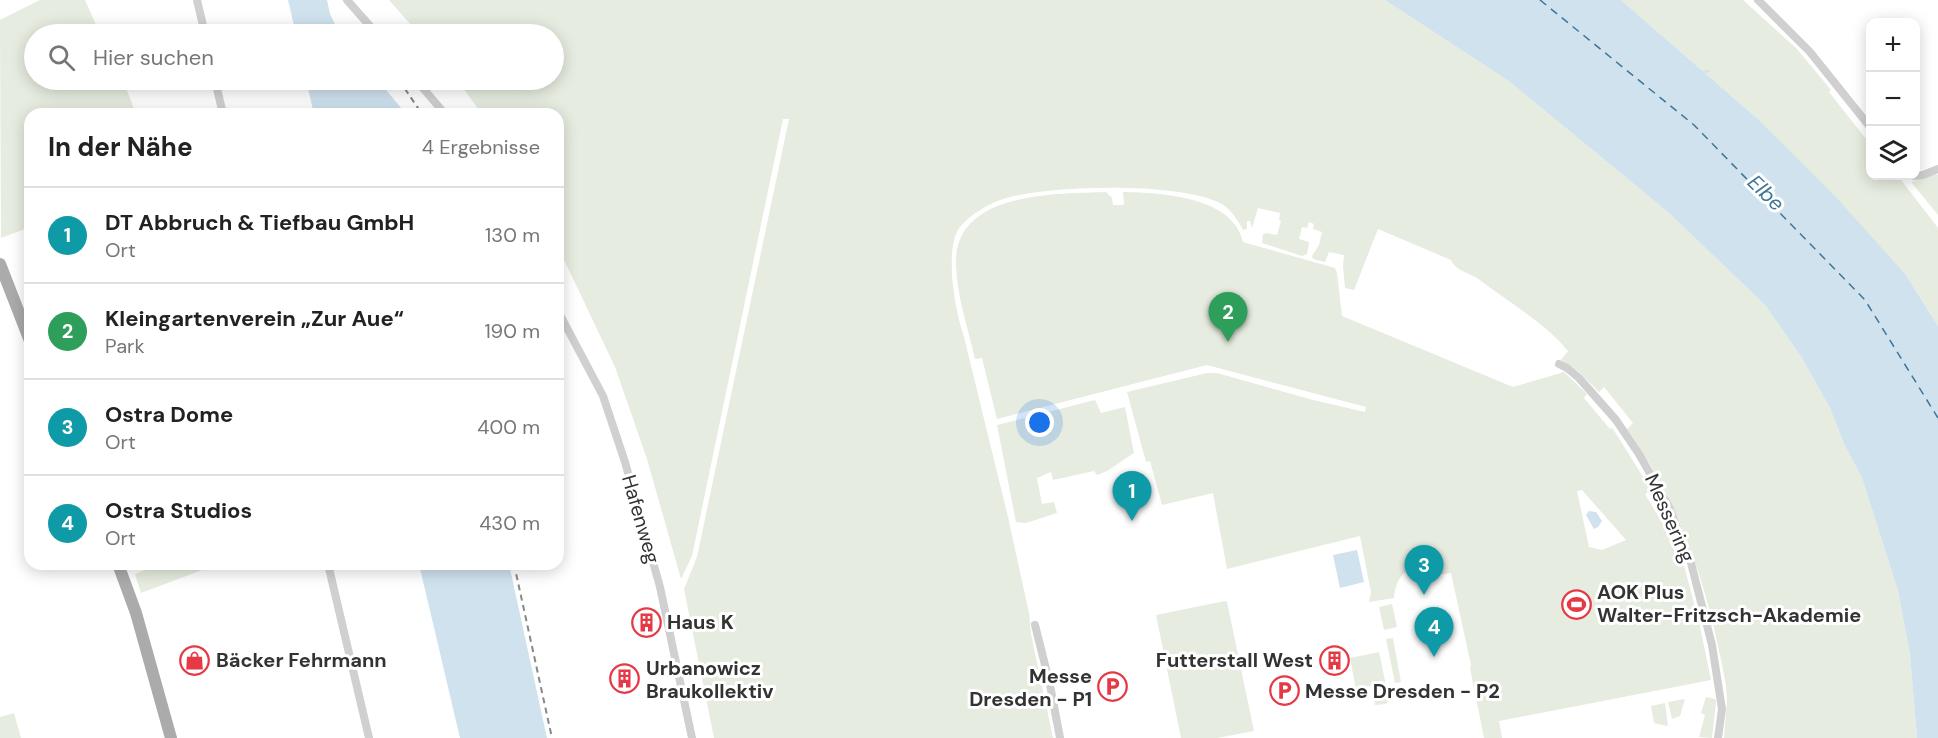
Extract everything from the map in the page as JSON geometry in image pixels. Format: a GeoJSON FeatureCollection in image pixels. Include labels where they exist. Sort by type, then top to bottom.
{"type":"FeatureCollection","features":[{"type":"Feature","properties":{"kind":"main road"},"geometry":{"type":"LineString","coordinates":[[0,264],[24,326]]}},
{"type":"Feature","properties":{"kind":"main road"},"geometry":{"type":"LineString","coordinates":[[120,570],[136,613],[171,738]]}},
{"type":"Feature","properties":{"kind":"street"},"geometry":{"type":"LineString","coordinates":[[197,0],[203,24]]}},
{"type":"Feature","properties":{"kind":"street"},"geometry":{"type":"LineString","coordinates":[[347,0],[368,24]]}},
{"type":"Feature","properties":{"kind":"street"},"geometry":{"type":"LineString","coordinates":[[1758,0],[1809,51],[1869,126]]}},
{"type":"Feature","properties":{"kind":"street"},"geometry":{"type":"LineString","coordinates":[[217,90],[222,108]]}},
{"type":"Feature","properties":{"kind":"street"},"geometry":{"type":"LineString","coordinates":[[425,90],[440,108]]}},
{"type":"Feature","properties":{"kind":"street"},"geometry":{"type":"LineString","coordinates":[[1920,175],[1938,169]]}},
{"type":"Feature","properties":{"kind":"street","name":"Hafenweg"},"geometry":{"type":"LineString","coordinates":[[564,322],[603,396],[626,462],[660,587],[692,738]]}},
{"type":"Feature","properties":{"kind":"street","name":"Messering"},"geometry":{"type":"LineString","coordinates":[[1559,364],[1579,378],[1616,420],[1639,454],[1669,507],[1691,563],[1712,645],[1722,709],[1718,738]]}},
{"type":"Feature","properties":{"kind":"street"},"geometry":{"type":"LineString","coordinates":[[329,570],[369,738]]}},
{"type":"Feature","properties":{"kind":"street"},"geometry":{"type":"LineString","coordinates":[[1035,625],[1060,738]]}},
{"type":"Feature","properties":{"kind":"shaded area"},"geometry":{"type":"Polygon","coordinates":[[[40,0],[85,0],[96,24],[24,24],[24,90],[127,90],[134,108],[24,108],[24,229],[1,238],[0,20],[40,0]]]}},
{"type":"Feature","properties":{"kind":"shaded area"},"geometry":{"type":"Polygon","coordinates":[[[389,0],[1385,0],[1510,82],[1669,213],[1765,305],[1802,358],[1830,408],[1845,446],[1862,478],[1898,591],[1910,655],[1917,738],[1724,738],[1726,685],[1702,583],[1679,520],[1664,489],[1627,429],[1633,423],[1604,387],[1599,392],[1579,372],[1561,360],[1568,351],[1548,331],[1477,278],[1459,269],[1451,260],[1378,229],[1354,290],[1345,288],[1344,255],[1329,252],[1325,262],[1313,259],[1312,256],[1319,245],[1322,232],[1313,229],[1314,224],[1309,222],[1307,228],[1302,227],[1299,239],[1309,242],[1307,254],[1302,256],[1262,243],[1263,234],[1277,235],[1281,221],[1279,220],[1280,213],[1258,208],[1252,228],[1250,221],[1247,221],[1247,229],[1243,230],[1224,205],[1200,196],[1144,189],[1112,188],[1023,194],[997,201],[966,220],[958,230],[952,252],[957,310],[1008,517],[1053,738],[714,738],[684,589],[697,557],[789,119],[783,119],[692,556],[681,579],[647,459],[615,367],[564,260],[564,108],[478,108],[464,90],[564,90],[564,24],[410,24],[389,0]]]}},
{"type":"Feature","properties":{"kind":"shaded area"},"geometry":{"type":"Polygon","coordinates":[[[1621,0],[1743,0],[1797,49],[1831,90],[1829,92],[1866,139],[1866,180],[1901,180],[1938,228],[1938,326],[1906,275],[1759,120],[1621,0]]]}},
{"type":"Feature","properties":{"kind":"shaded area"},"geometry":{"type":"Polygon","coordinates":[[[1938,175],[1938,215],[1911,182],[1938,175]]]}},
{"type":"Feature","properties":{"kind":"shaded area"},"geometry":{"type":"Polygon","coordinates":[[[1106,192],[1112,198],[1113,205],[1124,205],[1123,192],[1175,196],[1211,206],[1237,227],[1243,242],[1335,268],[1342,316],[1513,387],[1564,372],[1587,394],[1584,398],[1610,429],[1612,428],[1651,490],[1645,494],[1675,544],[1685,569],[1711,680],[1499,721],[1502,738],[1484,738],[1451,573],[1437,575],[1425,557],[1419,558],[1419,565],[1408,570],[1401,577],[1394,598],[1369,602],[1371,592],[1360,536],[1227,569],[1213,493],[1162,505],[1150,461],[1146,462],[1127,392],[1207,373],[1217,373],[1365,412],[1366,407],[1207,365],[997,419],[982,358],[975,359],[961,301],[956,265],[960,241],[971,223],[989,210],[1011,201],[1036,196],[1106,192]],[[1582,490],[1577,491],[1589,547],[1602,550],[1626,540],[1582,490]]]}},
{"type":"Feature","properties":{"kind":"shaded area"},"geometry":{"type":"Polygon","coordinates":[[[1095,400],[1101,413],[1125,407],[1134,453],[1097,475],[1094,471],[1053,480],[1051,472],[1037,478],[1042,504],[1054,502],[1057,513],[1026,523],[1016,522],[997,425],[1095,400]]]}},
{"type":"Feature","properties":{"kind":"shaded area"},"geometry":{"type":"Polygon","coordinates":[[[145,570],[202,570],[141,593],[135,574],[145,570]]]}},
{"type":"Feature","properties":{"kind":"shaded area"},"geometry":{"type":"Polygon","coordinates":[[[1225,601],[1254,731],[1217,738],[1181,738],[1156,615],[1225,601]]]}},
{"type":"Feature","properties":{"kind":"shaded area"},"geometry":{"type":"Polygon","coordinates":[[[1392,604],[1397,627],[1384,630],[1379,607],[1392,604]]]}},
{"type":"Feature","properties":{"kind":"shaded area"},"geometry":{"type":"Polygon","coordinates":[[[1393,638],[1401,682],[1395,683],[1386,639],[1393,638]]]}},
{"type":"Feature","properties":{"kind":"shaded area"},"geometry":{"type":"Polygon","coordinates":[[[1379,652],[1389,700],[1386,704],[1375,705],[1373,685],[1365,687],[1364,694],[1357,695],[1350,658],[1379,652]]]}},
{"type":"Feature","properties":{"kind":"shaded area"},"geometry":{"type":"Polygon","coordinates":[[[1706,697],[1715,699],[1716,702],[1712,738],[1699,737],[1705,715],[1701,713],[1706,697]]]}},
{"type":"Feature","properties":{"kind":"shaded area"},"geometry":{"type":"Polygon","coordinates":[[[1685,699],[1680,716],[1672,719],[1668,702],[1685,699]]]}},
{"type":"Feature","properties":{"kind":"shaded area"},"geometry":{"type":"Polygon","coordinates":[[[1665,703],[1667,726],[1654,723],[1651,706],[1665,703]]]}},
{"type":"Feature","properties":{"kind":"shaded area"},"geometry":{"type":"Polygon","coordinates":[[[14,713],[21,738],[0,738],[0,717],[14,713]]]}},
{"type":"Feature","properties":{"kind":"water"},"geometry":{"type":"Polygon","coordinates":[[[288,0],[327,0],[335,24],[294,24],[288,0]]]}},
{"type":"Feature","properties":{"kind":"water","name":"Elbe"},"geometry":{"type":"Polygon","coordinates":[[[1385,0],[1621,0],[1759,120],[1835,196],[1906,275],[1938,326],[1938,738],[1917,738],[1910,655],[1898,591],[1862,478],[1845,446],[1830,408],[1802,358],[1765,305],[1669,213],[1510,82],[1385,0]]]}},
{"type":"Feature","properties":{"kind":"water"},"geometry":{"type":"Polygon","coordinates":[[[308,90],[386,90],[401,108],[313,108],[308,90]]]}},
{"type":"Feature","properties":{"kind":"water"},"geometry":{"type":"Polygon","coordinates":[[[1589,511],[1596,512],[1602,521],[1594,529],[1586,515],[1589,511]]]}},
{"type":"Feature","properties":{"kind":"water"},"geometry":{"type":"Polygon","coordinates":[[[1357,550],[1364,582],[1340,588],[1333,555],[1357,550]]]}},
{"type":"Feature","properties":{"kind":"water"},"geometry":{"type":"Polygon","coordinates":[[[420,570],[510,570],[547,738],[460,738],[420,570]]]}},
{"type":"Feature","properties":{"kind":"waterway"},"geometry":{"type":"LineString","coordinates":[[1704,72],[1709,71]]}},
{"type":"Feature","properties":{"kind":"ferry route"},"geometry":{"type":"LineString","coordinates":[[1540,0],[1694,125],[1865,300],[1938,418]]}},
{"type":"Feature","properties":{"kind":"railway"},"geometry":{"type":"LineString","coordinates":[[406,90],[418,108]]}},
{"type":"Feature","properties":{"kind":"railway"},"geometry":{"type":"LineString","coordinates":[[515,570],[552,738]]}},
{"type":"Feature","properties":{"kind":"place","name":"Kleingartenverein „Zur Aue“"},"geometry":{"type":"Point","coordinates":[1228,342]}},
{"type":"Feature","properties":{"kind":"place","name":"DT Abbruch & Tiefbau GmbH"},"geometry":{"type":"Point","coordinates":[1132,521]}},
{"type":"Feature","properties":{"kind":"place","name":"Ostra Dome"},"geometry":{"type":"Point","coordinates":[1424,595]}},
{"type":"Feature","properties":{"kind":"place","name":"AOK Plus Walter-Fritzsch-Akademie"},"geometry":{"type":"Point","coordinates":[1576,604]}},
{"type":"Feature","properties":{"kind":"place","name":"Haus K"},"geometry":{"type":"Point","coordinates":[646,622]}},
{"type":"Feature","properties":{"kind":"place","name":"Ostra Studios"},"geometry":{"type":"Point","coordinates":[1434,657]}},
{"type":"Feature","properties":{"kind":"place","name":"Bäcker Fehrmann"},"geometry":{"type":"Point","coordinates":[195,660]}},
{"type":"Feature","properties":{"kind":"place","name":"Futterstall West"},"geometry":{"type":"Point","coordinates":[1334,660]}},
{"type":"Feature","properties":{"kind":"place","name":"Urbanowicz Braukollektiv"},"geometry":{"type":"Point","coordinates":[625,679]}},
{"type":"Feature","properties":{"kind":"place","name":"Messe Dresden - P1"},"geometry":{"type":"Point","coordinates":[1113,687]}},
{"type":"Feature","properties":{"kind":"place","name":"Messe Dresden - P2"},"geometry":{"type":"Point","coordinates":[1284,691]}}]}
